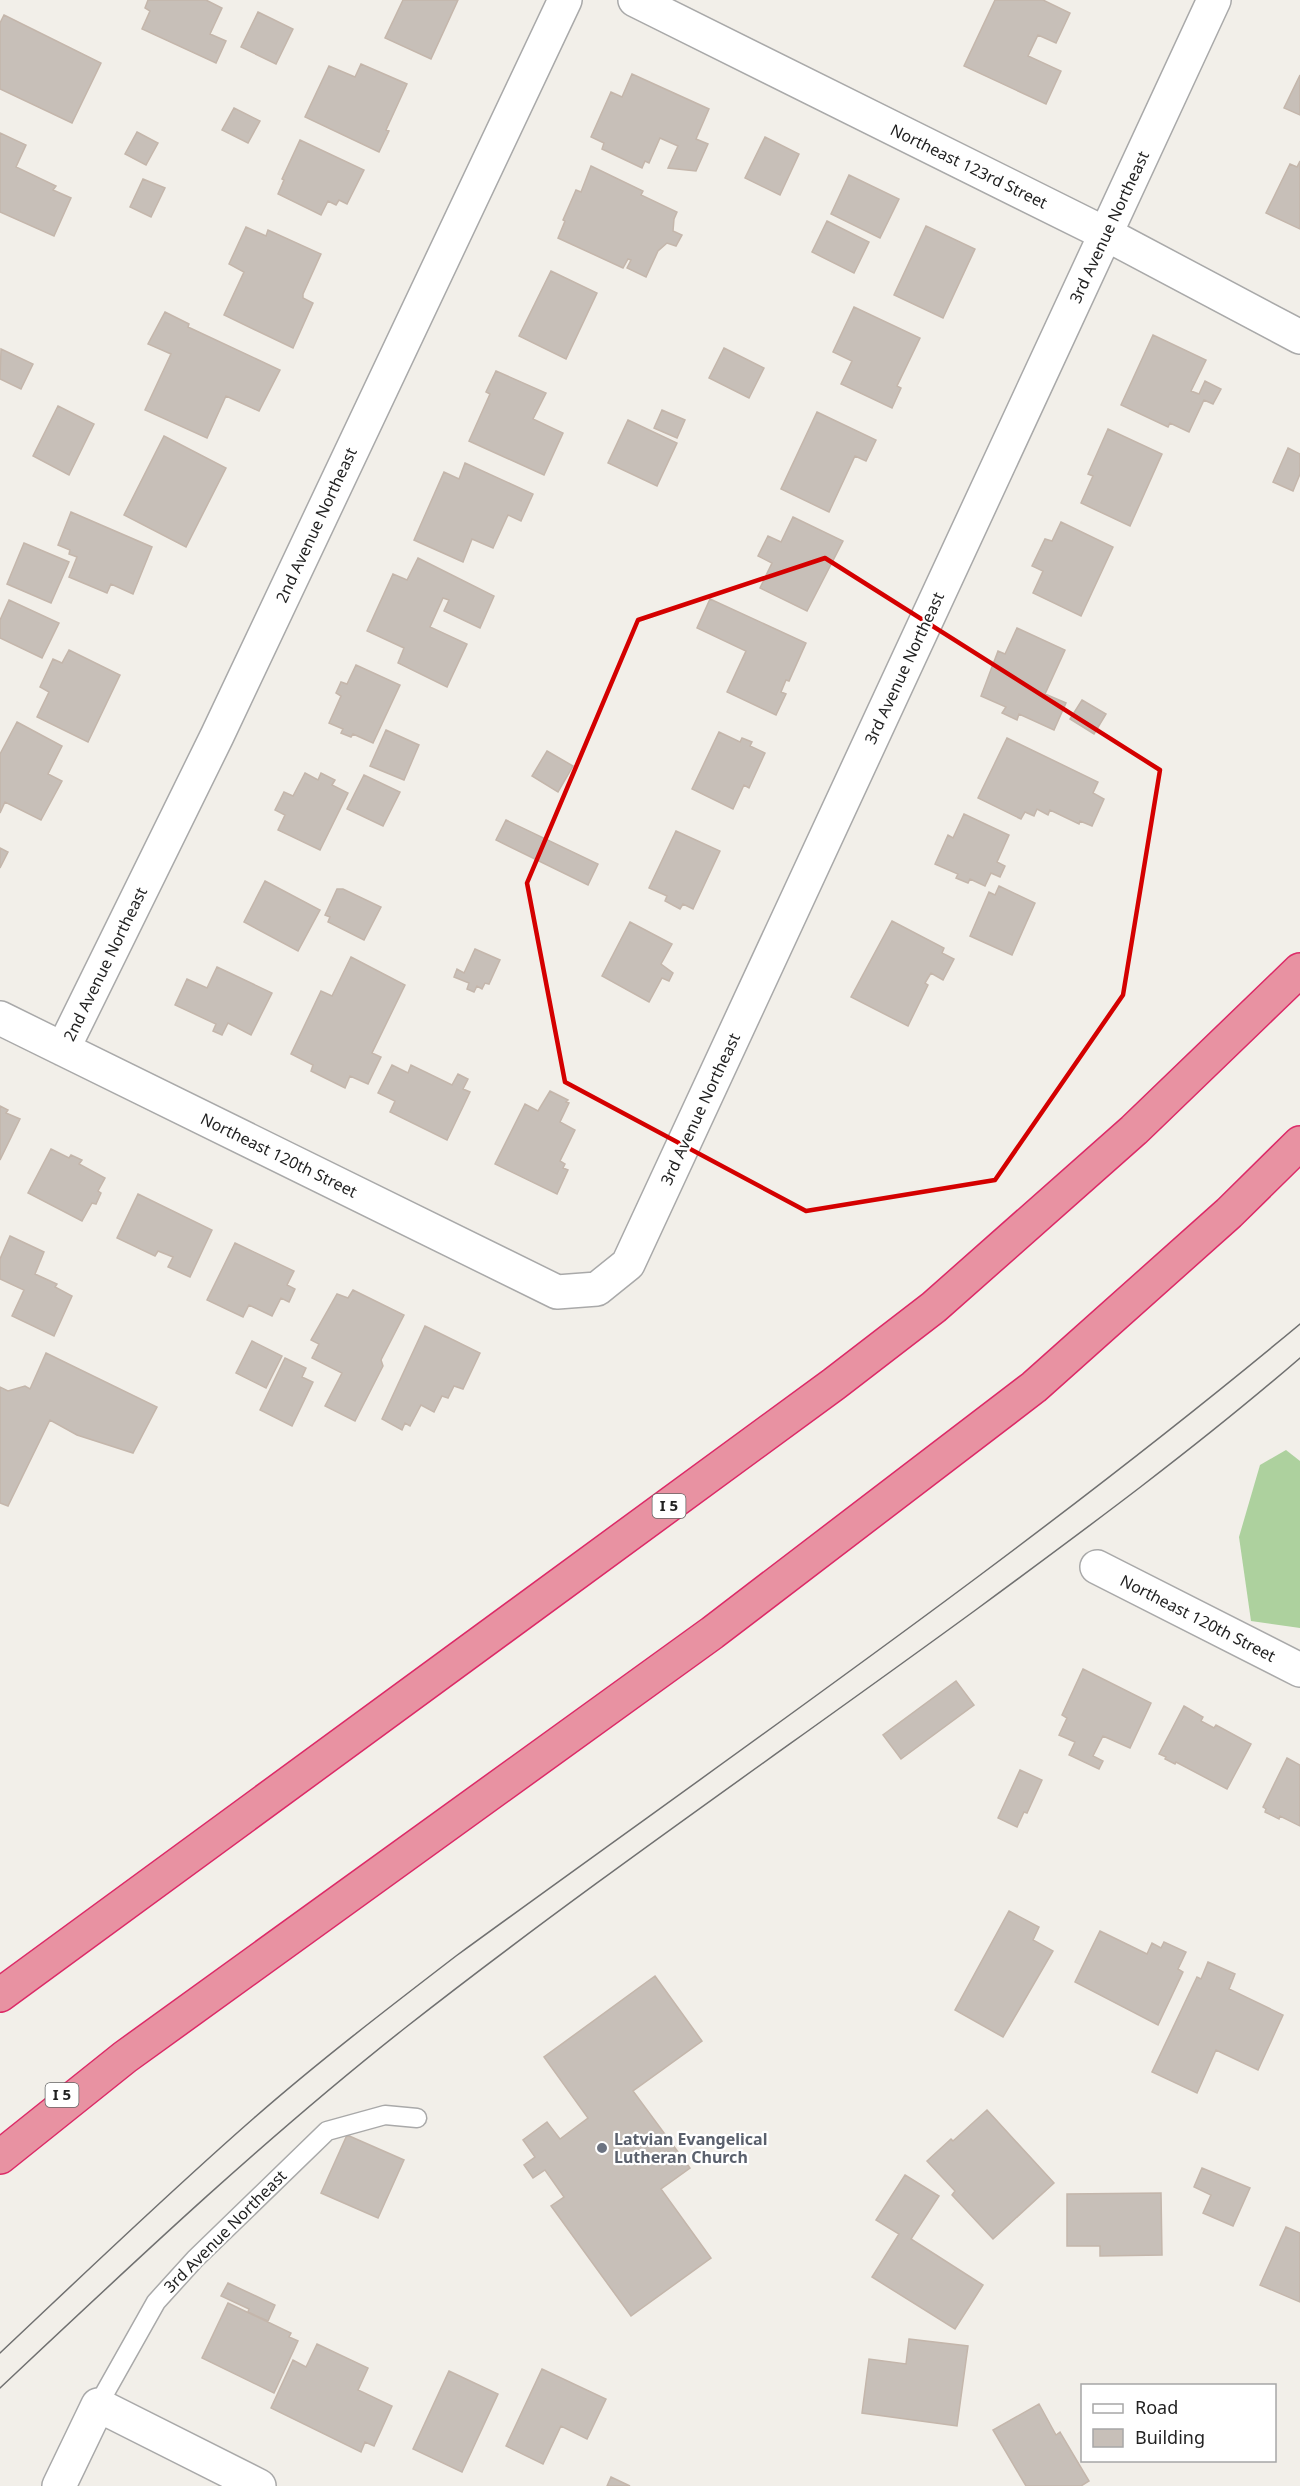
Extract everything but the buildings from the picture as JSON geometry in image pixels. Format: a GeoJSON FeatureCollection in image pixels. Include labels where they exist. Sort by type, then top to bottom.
{"type":"FeatureCollection","features":[{"type":"Feature","properties":{"kind":"highway","name":"I 5"},"geometry":{"type":"LineString","coordinates":[[0,1995],[834,1384],[934,1307],[1134,1130],[1300,970]]}},
{"type":"Feature","properties":{"kind":"highway","name":"I 5"},"geometry":{"type":"LineString","coordinates":[[0,2135],[125,2056],[712,1633],[1034,1387],[1229,1213],[1300,1143]]}},
{"type":"Feature","properties":{"kind":"highway"},"geometry":{"type":"LineString","coordinates":[[0,2157],[125,2056]]}},
{"type":"Feature","properties":{"kind":"street","name":"2nd Avenue Northeast"},"geometry":{"type":"LineString","coordinates":[[63,1049],[217,736],[565,0]]}},
{"type":"Feature","properties":{"kind":"street","name":"Northeast 123rd Street"},"geometry":{"type":"LineString","coordinates":[[635,0],[1106,234],[1300,337]]}},
{"type":"Feature","properties":{"kind":"street","name":"3rd Avenue Northeast"},"geometry":{"type":"LineString","coordinates":[[557,1292],[597,1289],[628,1264],[1214,0]]}},
{"type":"Feature","properties":{"kind":"street","name":"Northeast 120th Street"},"geometry":{"type":"LineString","coordinates":[[0,1018],[557,1292]]}},
{"type":"Feature","properties":{"kind":"street","name":"Northeast 120th Street"},"geometry":{"type":"LineString","coordinates":[[1096,1567],[1300,1670]]}},
{"type":"Feature","properties":{"kind":"street","name":"3rd Avenue Northeast"},"geometry":{"type":"LineString","coordinates":[[59,2486],[98,2405]]}},
{"type":"Feature","properties":{"kind":"street"},"geometry":{"type":"LineString","coordinates":[[98,2405],[259,2486]]}},
{"type":"Feature","properties":{"kind":"lane","name":"3rd Avenue Northeast"},"geometry":{"type":"LineString","coordinates":[[98,2405],[156,2302],[195,2259],[327,2131],[385,2115],[417,2118]]}},
{"type":"Feature","properties":{"kind":"highlighted area"},"geometry":{"type":"Polygon","coordinates":[[[825,558],[1160,770],[1123,995],[995,1180],[806,1211],[565,1082],[527,883],[638,620],[825,558]]]}},
{"type":"Feature","properties":{"kind":"green space"},"geometry":{"type":"Polygon","coordinates":[[[1286,1450],[1300,1461],[1300,1628],[1251,1621],[1239,1537],[1260,1465],[1286,1450]]]}},
{"type":"Feature","properties":{"kind":"tram line"},"geometry":{"type":"LineString","coordinates":[[0,2353],[222,2147],[278,2097],[353,2036],[456,1956],[989,1568],[1094,1489],[1300,1324]]}},
{"type":"Feature","properties":{"kind":"tram line"},"geometry":{"type":"LineString","coordinates":[[0,2388],[249,2158],[405,2028],[546,1920],[906,1661],[1100,1517],[1182,1455],[1300,1358]]}},
{"type":"Feature","properties":{"kind":"place","name":"Latvian Evangelical Lutheran Church"},"geometry":{"type":"Point","coordinates":[602,2148]}}]}
